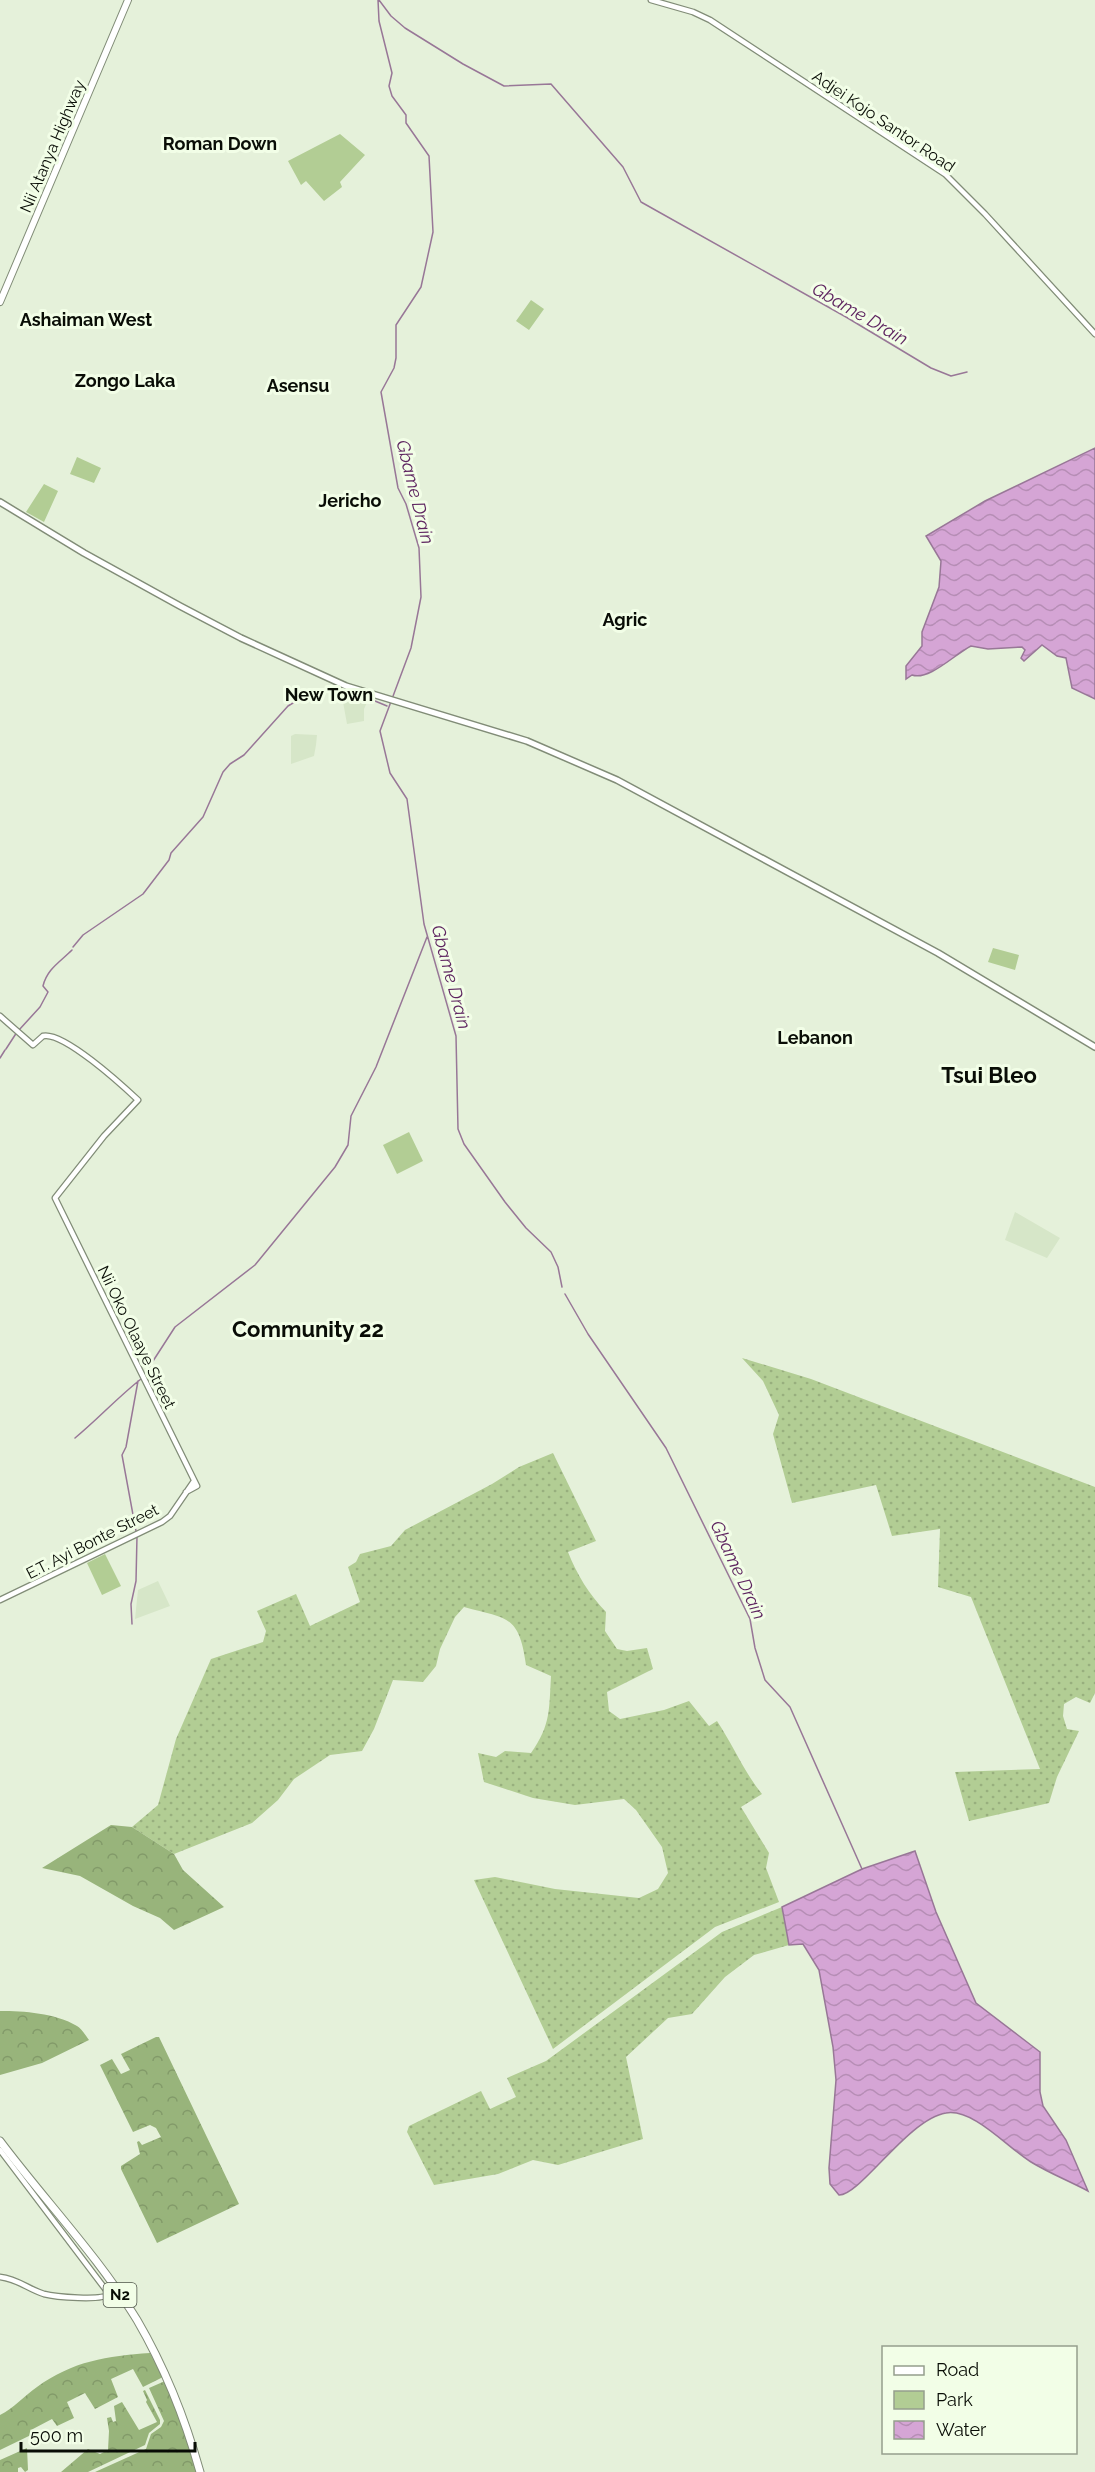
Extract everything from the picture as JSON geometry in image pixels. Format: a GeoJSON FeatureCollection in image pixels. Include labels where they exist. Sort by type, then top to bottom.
{"type":"FeatureCollection","features":[{"type":"Feature","properties":{"kind":"highway","name":"N2"},"geometry":{"type":"LineString","coordinates":[[0,2141],[113,2285],[136,2319],[168,2379],[200,2472]]}},
{"type":"Feature","properties":{"kind":"main road","name":"Nii Atanya Highway"},"geometry":{"type":"LineString","coordinates":[[0,300],[127,0]]}},
{"type":"Feature","properties":{"kind":"main road"},"geometry":{"type":"LineString","coordinates":[[0,502],[109,567],[233,633],[346,686],[525,741],[617,780],[938,953],[1095,1047]]}},
{"type":"Feature","properties":{"kind":"street","name":"Adjei Kojo Santor Road"},"geometry":{"type":"LineString","coordinates":[[651,0],[693,12],[710,20],[934,165],[985,214],[1095,334]]}},
{"type":"Feature","properties":{"kind":"street","name":"Nii Oko Olaaye Street"},"geometry":{"type":"LineString","coordinates":[[0,1016],[33,1045],[43,1036],[58,1038],[111,1076],[138,1100],[104,1136],[55,1198],[195,1483],[186,1492]]}},
{"type":"Feature","properties":{"kind":"street","name":"E.T. Ayi Bonte Street"},"geometry":{"type":"LineString","coordinates":[[0,1600],[162,1522],[170,1516],[186,1492]]}},
{"type":"Feature","properties":{"kind":"street"},"geometry":{"type":"LineString","coordinates":[[0,2150],[109,2294],[105,2298],[51,2295],[15,2279],[0,2277]]}},
{"type":"Feature","properties":{"kind":"shaded area"},"geometry":{"type":"Polygon","coordinates":[[[346,691],[368,700],[364,709],[364,721],[347,724],[343,702],[346,691]]]}},
{"type":"Feature","properties":{"kind":"shaded area"},"geometry":{"type":"Polygon","coordinates":[[[295,734],[317,735],[316,745],[314,756],[291,764],[291,736],[295,734]]]}},
{"type":"Feature","properties":{"kind":"shaded area"},"geometry":{"type":"Polygon","coordinates":[[[1015,1212],[1060,1238],[1047,1258],[1005,1240],[1015,1212]]]}},
{"type":"Feature","properties":{"kind":"shaded area"},"geometry":{"type":"Polygon","coordinates":[[[158,1581],[170,1606],[135,1619],[138,1590],[158,1581]]]}},
{"type":"Feature","properties":{"kind":"green space"},"geometry":{"type":"Polygon","coordinates":[[[340,134],[365,155],[340,182],[342,187],[324,201],[306,181],[301,185],[288,161],[340,134]]]}},
{"type":"Feature","properties":{"kind":"green space"},"geometry":{"type":"Polygon","coordinates":[[[531,300],[544,309],[529,330],[516,321],[531,300]]]}},
{"type":"Feature","properties":{"kind":"green space"},"geometry":{"type":"Polygon","coordinates":[[[77,457],[101,468],[94,483],[70,474],[77,457]]]}},
{"type":"Feature","properties":{"kind":"green space"},"geometry":{"type":"Polygon","coordinates":[[[44,484],[58,491],[44,522],[26,512],[44,484]]]}},
{"type":"Feature","properties":{"kind":"green space"},"geometry":{"type":"Polygon","coordinates":[[[993,948],[1019,955],[1015,970],[988,962],[993,948]]]}},
{"type":"Feature","properties":{"kind":"green space"},"geometry":{"type":"Polygon","coordinates":[[[409,1132],[423,1161],[397,1174],[383,1145],[409,1132]]]}},
{"type":"Feature","properties":{"kind":"green space"},"geometry":{"type":"Polygon","coordinates":[[[742,1358],[811,1379],[1095,1487],[1095,1693],[1090,1703],[1076,1697],[1064,1704],[1063,1716],[1067,1729],[1079,1731],[1057,1777],[1049,1803],[969,1821],[955,1772],[1040,1769],[971,1597],[938,1587],[940,1529],[892,1536],[876,1485],[792,1503],[773,1434],[779,1415],[763,1381],[742,1358]]]}},
{"type":"Feature","properties":{"kind":"green space"},"geometry":{"type":"Polygon","coordinates":[[[553,1453],[596,1541],[568,1552],[584,1584],[606,1612],[605,1631],[617,1649],[627,1651],[647,1648],[653,1669],[607,1692],[609,1711],[620,1719],[664,1710],[689,1701],[709,1726],[717,1721],[762,1794],[741,1807],[769,1853],[766,1868],[779,1902],[715,1927],[553,2049],[474,1880],[495,1877],[555,1889],[639,1898],[658,1889],[668,1873],[662,1847],[636,1810],[624,1799],[575,1805],[533,1798],[484,1782],[478,1753],[496,1757],[505,1751],[531,1753],[546,1725],[549,1707],[551,1676],[526,1665],[519,1636],[509,1621],[464,1607],[455,1617],[440,1649],[436,1666],[423,1682],[393,1680],[374,1729],[362,1751],[330,1755],[294,1779],[278,1800],[252,1823],[174,1854],[132,1827],[158,1805],[176,1739],[211,1659],[263,1642],[266,1631],[257,1611],[296,1594],[310,1626],[360,1602],[348,1567],[356,1562],[360,1554],[391,1546],[405,1530],[492,1484],[519,1467],[553,1453]]]}},
{"type":"Feature","properties":{"kind":"green space"},"geometry":{"type":"Polygon","coordinates":[[[105,1554],[121,1586],[102,1595],[87,1563],[105,1554]]]}},
{"type":"Feature","properties":{"kind":"green space"},"geometry":{"type":"Polygon","coordinates":[[[111,1825],[132,1827],[174,1854],[183,1870],[224,1907],[174,1930],[160,1918],[133,1906],[80,1876],[42,1868],[111,1825]]]}},
{"type":"Feature","properties":{"kind":"green space"},"geometry":{"type":"Polygon","coordinates":[[[782,1907],[789,1945],[754,1955],[725,1977],[692,2014],[668,2018],[626,2057],[643,2139],[558,2165],[533,2160],[498,2174],[434,2185],[407,2132],[409,2126],[481,2091],[490,2109],[516,2097],[507,2078],[546,2061],[722,1932],[782,1907]]]}},
{"type":"Feature","properties":{"kind":"green space"},"geometry":{"type":"Polygon","coordinates":[[[0,2011],[29,2012],[59,2018],[79,2027],[89,2040],[42,2063],[0,2075],[0,2011]]]}},
{"type":"Feature","properties":{"kind":"green space"},"geometry":{"type":"Polygon","coordinates":[[[159,2037],[239,2204],[157,2243],[121,2166],[140,2154],[137,2142],[139,2141],[142,2145],[161,2137],[156,2128],[150,2125],[133,2132],[100,2065],[112,2059],[121,2074],[130,2070],[121,2054],[159,2037]]]}},
{"type":"Feature","properties":{"kind":"green space"},"geometry":{"type":"Polygon","coordinates":[[[150,2353],[163,2377],[143,2387],[133,2369],[111,2379],[118,2397],[95,2409],[85,2393],[67,2402],[74,2418],[57,2426],[52,2419],[31,2430],[33,2434],[0,2450],[0,2415],[50,2378],[91,2361],[150,2353]]]}},
{"type":"Feature","properties":{"kind":"green space"},"geometry":{"type":"Polygon","coordinates":[[[165,2381],[190,2446],[197,2472],[95,2472],[146,2449],[151,2434],[161,2427],[164,2421],[149,2388],[165,2381]]]}},
{"type":"Feature","properties":{"kind":"green space"},"geometry":{"type":"Polygon","coordinates":[[[145,2390],[160,2424],[149,2433],[145,2445],[88,2472],[61,2472],[88,2449],[100,2454],[108,2450],[107,2418],[111,2417],[113,2422],[116,2421],[114,2406],[122,2402],[139,2430],[157,2422],[146,2402],[143,2391],[145,2390]]]}},
{"type":"Feature","properties":{"kind":"green space"},"geometry":{"type":"Polygon","coordinates":[[[27,2448],[28,2470],[25,2472],[21,2467],[18,2468],[18,2472],[0,2472],[0,2460],[27,2448]]]}},
{"type":"Feature","properties":{"kind":"water"},"geometry":{"type":"Polygon","coordinates":[[[1095,448],[1095,699],[1072,688],[1066,658],[1057,656],[1042,645],[1024,661],[1021,658],[1025,650],[1022,647],[988,649],[971,646],[934,671],[919,676],[912,675],[906,679],[906,666],[922,646],[922,632],[939,587],[941,561],[926,536],[985,501],[1095,448]]]}},
{"type":"Feature","properties":{"kind":"water"},"geometry":{"type":"Polygon","coordinates":[[[915,1851],[936,1912],[976,2003],[1040,2052],[1040,2092],[1043,2106],[1066,2140],[1088,2191],[1031,2162],[990,2130],[956,2113],[946,2113],[931,2118],[916,2128],[848,2192],[839,2195],[830,2184],[829,2168],[836,2080],[833,2047],[819,1970],[803,1944],[789,1945],[782,1907],[862,1869],[915,1851]]]}},
{"type":"Feature","properties":{"kind":"waterway","name":"Gbame Drain"},"geometry":{"type":"LineString","coordinates":[[378,0],[379,21],[392,73],[389,86],[392,96],[406,115],[406,123],[429,156],[433,232],[421,287],[396,325],[394,368],[381,392],[398,488],[406,504],[419,548],[421,597],[411,648],[380,731],[390,773],[407,799],[424,924],[456,1036],[458,1129],[464,1144],[505,1202],[526,1228],[551,1252],[558,1267],[562,1287]]}},
{"type":"Feature","properties":{"kind":"waterway","name":"Gbame Drain"},"geometry":{"type":"LineString","coordinates":[[379,0],[391,16],[405,28],[504,86],[551,84],[623,167],[641,202],[846,317],[931,368],[951,376],[967,372]]}},
{"type":"Feature","properties":{"kind":"waterway"},"geometry":{"type":"LineString","coordinates":[[73,947],[83,935],[143,894],[169,860],[171,853],[203,817],[223,772],[230,764],[244,755],[288,706],[303,697],[333,687],[351,691],[387,706]]}},
{"type":"Feature","properties":{"kind":"waterway"},"geometry":{"type":"LineString","coordinates":[[144,1375],[175,1327],[255,1265],[335,1167],[348,1145],[351,1116],[376,1067],[427,937]]}},
{"type":"Feature","properties":{"kind":"waterway"},"geometry":{"type":"LineString","coordinates":[[19,1030],[40,1007],[48,992],[43,986],[48,975],[54,966],[72,950]]}},
{"type":"Feature","properties":{"kind":"waterway"},"geometry":{"type":"LineString","coordinates":[[6,1049],[17,1032]]}},
{"type":"Feature","properties":{"kind":"waterway"},"geometry":{"type":"LineString","coordinates":[[0,1058],[5,1050]]}},
{"type":"Feature","properties":{"kind":"waterway","name":"Gbame Drain"},"geometry":{"type":"LineString","coordinates":[[565,1294],[588,1334],[666,1448],[750,1619],[755,1648],[765,1680],[790,1707],[862,1869]]}},
{"type":"Feature","properties":{"kind":"waterway"},"geometry":{"type":"LineString","coordinates":[[75,1438],[141,1379]]}},
{"type":"Feature","properties":{"kind":"waterway"},"geometry":{"type":"LineString","coordinates":[[136,1531],[122,1455],[126,1447],[138,1381]]}},
{"type":"Feature","properties":{"kind":"waterway"},"geometry":{"type":"LineString","coordinates":[[132,1624],[131,1604],[136,1581],[137,1536]]}},
{"type":"Feature","properties":{"kind":"district","name":"Roman Down"},"geometry":{"type":"Point","coordinates":[220,144]}},
{"type":"Feature","properties":{"kind":"district","name":"Ashaiman West"},"geometry":{"type":"Point","coordinates":[86,320]}},
{"type":"Feature","properties":{"kind":"district","name":"Zongo Laka"},"geometry":{"type":"Point","coordinates":[125,381]}},
{"type":"Feature","properties":{"kind":"district","name":"Asensu"},"geometry":{"type":"Point","coordinates":[298,386]}},
{"type":"Feature","properties":{"kind":"district","name":"Jericho"},"geometry":{"type":"Point","coordinates":[350,501]}},
{"type":"Feature","properties":{"kind":"district","name":"Agric"},"geometry":{"type":"Point","coordinates":[625,620]}},
{"type":"Feature","properties":{"kind":"district","name":"New Town"},"geometry":{"type":"Point","coordinates":[329,695]}},
{"type":"Feature","properties":{"kind":"district","name":"Lebanon"},"geometry":{"type":"Point","coordinates":[815,1038]}},
{"type":"Feature","properties":{"kind":"district","name":"Tsui Bleo"},"geometry":{"type":"Point","coordinates":[989,1075]}},
{"type":"Feature","properties":{"kind":"district","name":"Community 22"},"geometry":{"type":"Point","coordinates":[308,1329]}}]}
